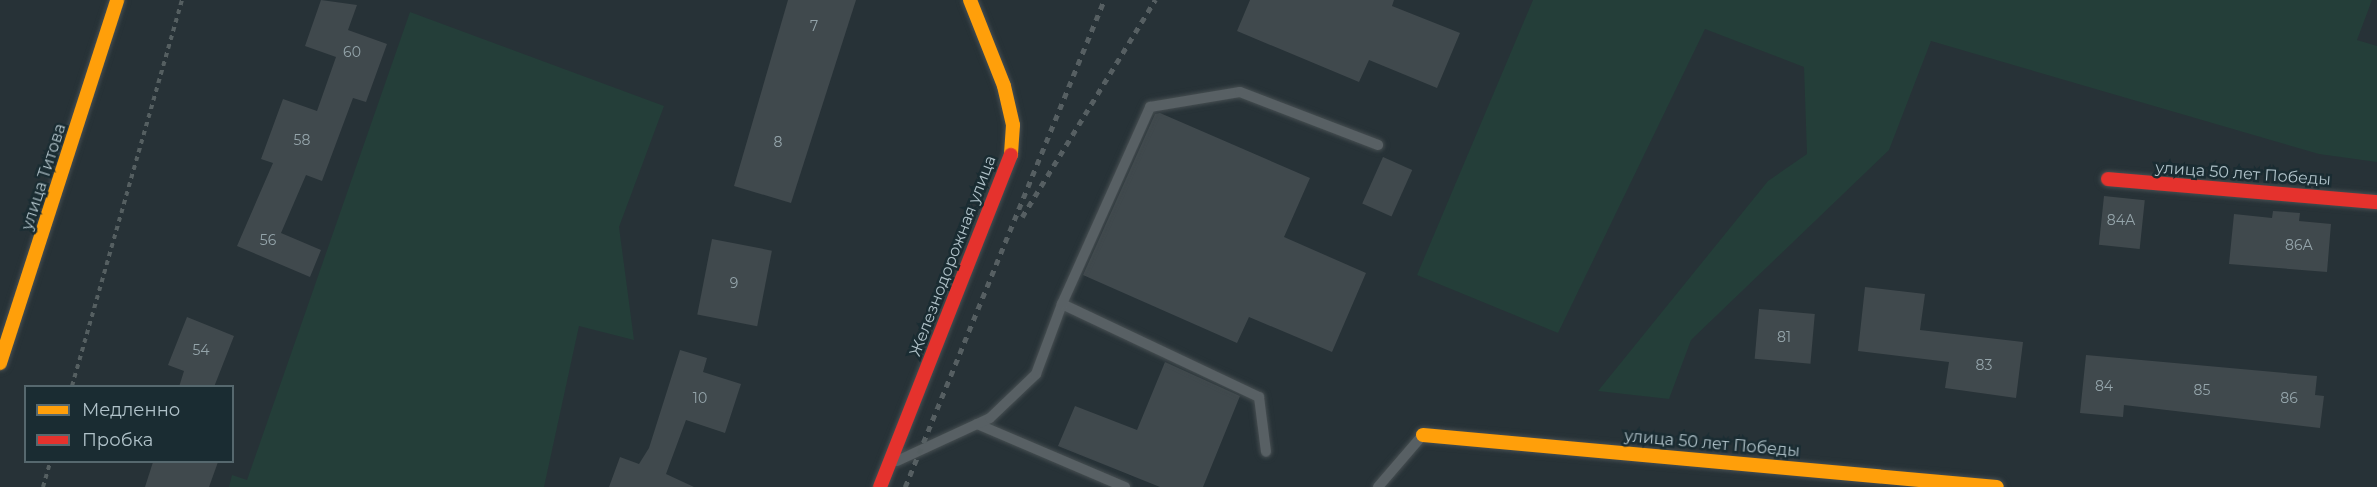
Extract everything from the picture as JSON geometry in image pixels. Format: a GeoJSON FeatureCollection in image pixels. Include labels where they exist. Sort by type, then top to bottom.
{"type":"FeatureCollection","features":[{"type":"Feature","properties":{"kind":"street","name":"улица Титова"},"geometry":{"type":"LineString","coordinates":[[0,363],[117,0]]}},
{"type":"Feature","properties":{"kind":"street","name":"Железнодорожная улица"},"geometry":{"type":"LineString","coordinates":[[880,487],[1011,157],[1013,125],[1004,86],[970,0]]}},
{"type":"Feature","properties":{"kind":"street","name":"улица 50 лет Победы"},"geometry":{"type":"LineString","coordinates":[[2108,179],[2377,202]]}},
{"type":"Feature","properties":{"kind":"street","name":"улица 50 лет Победы"},"geometry":{"type":"LineString","coordinates":[[1423,435],[1997,487]]}},
{"type":"Feature","properties":{"kind":"lane"},"geometry":{"type":"LineString","coordinates":[[890,464],[977,424],[1036,374],[1062,304],[1150,107],[1240,92],[1378,146]]}},
{"type":"Feature","properties":{"kind":"lane"},"geometry":{"type":"LineString","coordinates":[[1062,304],[1259,397],[1266,452]]}},
{"type":"Feature","properties":{"kind":"lane"},"geometry":{"type":"LineString","coordinates":[[977,424],[1125,487]]}},
{"type":"Feature","properties":{"kind":"lane"},"geometry":{"type":"LineString","coordinates":[[1378,487],[1423,435]]}},
{"type":"Feature","properties":{"kind":"path"},"geometry":{"type":"LineString","coordinates":[[73,385],[182,0]]}},
{"type":"Feature","properties":{"kind":"path"},"geometry":{"type":"LineString","coordinates":[[43,487],[50,463]]}},
{"type":"Feature","properties":{"kind":"green space"},"geometry":{"type":"Polygon","coordinates":[[[1533,0],[2372,0],[2357,40],[2377,46],[2377,162],[2319,154],[1931,41],[1889,150],[1691,340],[1669,399],[1598,391],[1768,181],[1807,154],[1804,67],[1705,29],[1558,333],[1417,275],[1533,0]]]}},
{"type":"Feature","properties":{"kind":"green space"},"geometry":{"type":"Polygon","coordinates":[[[410,12],[664,106],[619,227],[634,340],[579,326],[544,487],[229,487],[232,475],[247,480],[410,12]]]}},
{"type":"Feature","properties":{"kind":"building"},"geometry":{"type":"Polygon","coordinates":[[[321,0],[357,5],[348,30],[387,44],[366,102],[353,98],[322,181],[306,175],[281,233],[321,250],[310,277],[237,246],[273,163],[261,159],[283,99],[317,111],[336,57],[305,46],[321,0]]]}},
{"type":"Feature","properties":{"kind":"building"},"geometry":{"type":"Polygon","coordinates":[[[788,0],[856,0],[791,203],[734,186],[788,0]]]}},
{"type":"Feature","properties":{"kind":"building"},"geometry":{"type":"Polygon","coordinates":[[[1250,0],[1394,0],[1392,6],[1460,33],[1437,88],[1369,60],[1359,82],[1237,31],[1250,0]]]}},
{"type":"Feature","properties":{"kind":"building"},"geometry":{"type":"Polygon","coordinates":[[[1160,113],[1310,178],[1284,237],[1366,273],[1332,352],[1249,317],[1237,343],[1083,275],[1155,114],[1160,113]]]}},
{"type":"Feature","properties":{"kind":"building"},"geometry":{"type":"Polygon","coordinates":[[[1383,157],[1412,170],[1391,217],[1362,204],[1383,157]]]}},
{"type":"Feature","properties":{"kind":"building"},"geometry":{"type":"Polygon","coordinates":[[[2104,196],[2145,200],[2140,249],[2099,245],[2104,196]]]}},
{"type":"Feature","properties":{"kind":"building"},"geometry":{"type":"Polygon","coordinates":[[[2273,211],[2300,213],[2299,221],[2331,224],[2327,272],[2229,264],[2234,214],[2272,218],[2273,211]]]}},
{"type":"Feature","properties":{"kind":"building"},"geometry":{"type":"Polygon","coordinates":[[[712,239],[772,251],[757,326],[697,315],[712,239]]]}},
{"type":"Feature","properties":{"kind":"building"},"geometry":{"type":"Polygon","coordinates":[[[1865,287],[1925,294],[1920,330],[2023,342],[2016,398],[1945,388],[1949,362],[1858,351],[1865,287]]]}},
{"type":"Feature","properties":{"kind":"building"},"geometry":{"type":"Polygon","coordinates":[[[1759,309],[1815,314],[1810,364],[1755,359],[1759,309]]]}},
{"type":"Feature","properties":{"kind":"building"},"geometry":{"type":"Polygon","coordinates":[[[187,317],[234,336],[215,385],[180,385],[184,371],[168,365],[187,317]]]}},
{"type":"Feature","properties":{"kind":"building"},"geometry":{"type":"Polygon","coordinates":[[[680,350],[707,358],[703,372],[741,384],[725,433],[686,420],[666,474],[694,487],[609,487],[620,457],[639,464],[649,448],[680,350]]]}},
{"type":"Feature","properties":{"kind":"building"},"geometry":{"type":"Polygon","coordinates":[[[2086,355],[2317,376],[2315,395],[2324,396],[2320,428],[2124,405],[2123,417],[2080,413],[2086,355]]]}},
{"type":"Feature","properties":{"kind":"building"},"geometry":{"type":"Polygon","coordinates":[[[1165,362],[1240,396],[1203,487],[1160,487],[1058,446],[1075,406],[1137,430],[1165,362]]]}},
{"type":"Feature","properties":{"kind":"building"},"geometry":{"type":"Polygon","coordinates":[[[153,463],[218,463],[209,487],[145,487],[153,463]]]}},
{"type":"Feature","properties":{"kind":"railway"},"geometry":{"type":"LineString","coordinates":[[905,487],[1104,0]]}},
{"type":"Feature","properties":{"kind":"railway"},"geometry":{"type":"LineString","coordinates":[[1022,217],[1155,0]]}},
{"type":"Feature","properties":{"kind":"traffic: slow"},"geometry":{"type":"LineString","coordinates":[[0,363],[117,0]]}},
{"type":"Feature","properties":{"kind":"traffic: slow"},"geometry":{"type":"LineString","coordinates":[[970,0],[1004,86],[1013,125],[1011,155]]}},
{"type":"Feature","properties":{"kind":"traffic: slow"},"geometry":{"type":"LineString","coordinates":[[1423,435],[1997,487]]}},
{"type":"Feature","properties":{"kind":"traffic: jam"},"geometry":{"type":"LineString","coordinates":[[880,487],[1011,155]]}},
{"type":"Feature","properties":{"kind":"traffic: jam"},"geometry":{"type":"LineString","coordinates":[[2108,179],[2377,202]]}}]}
